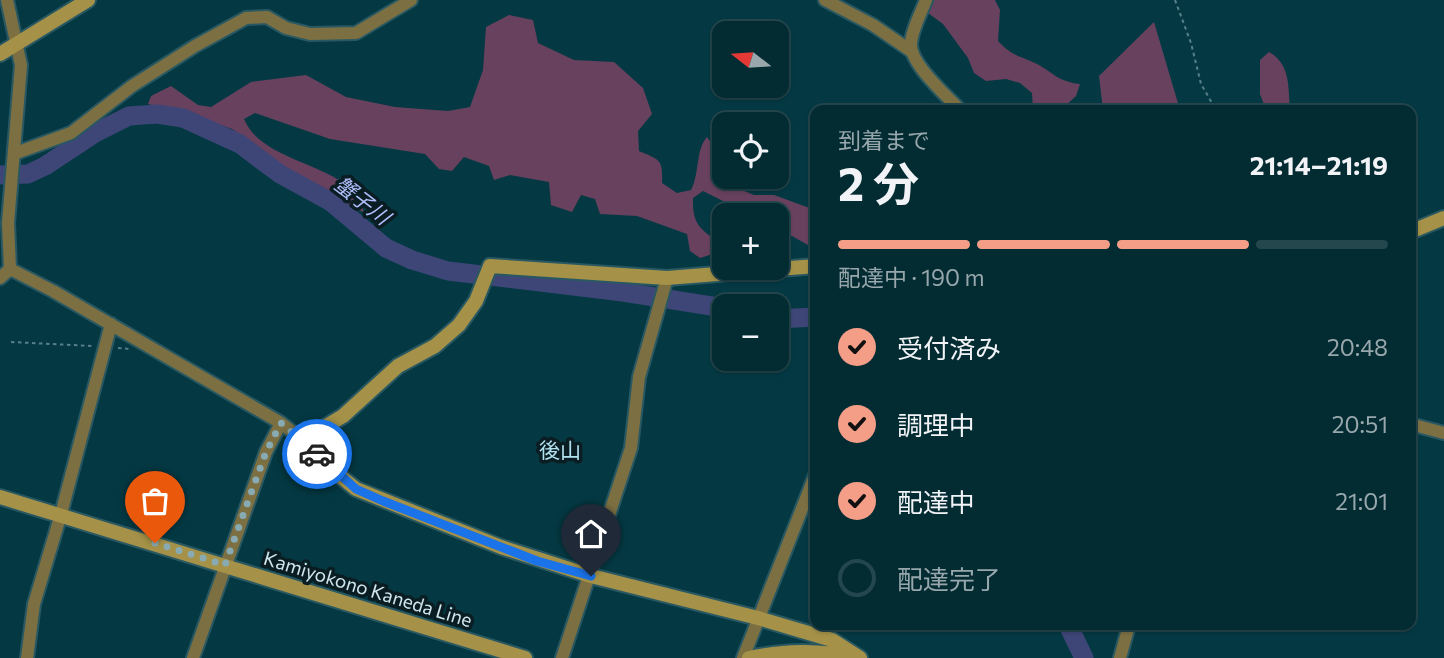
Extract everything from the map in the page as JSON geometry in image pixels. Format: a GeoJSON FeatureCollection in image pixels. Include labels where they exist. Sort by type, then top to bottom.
{"type":"FeatureCollection","features":[{"type":"Feature","properties":{"kind":"main road"},"geometry":{"type":"LineString","coordinates":[[0,54],[88,0]]}},
{"type":"Feature","properties":{"kind":"main road"},"geometry":{"type":"LineString","coordinates":[[1416,230],[1444,218]]}},
{"type":"Feature","properties":{"kind":"main road"},"geometry":{"type":"LineString","coordinates":[[810,267],[664,291],[490,266],[476,301],[459,325],[435,346],[398,366],[343,416],[303,440],[330,468],[356,489],[537,561],[758,618],[832,640],[860,658]]}},
{"type":"Feature","properties":{"kind":"main road","name":"Kamiyokono Kaneda Line"},"geometry":{"type":"LineString","coordinates":[[0,497],[524,658]]}},
{"type":"Feature","properties":{"kind":"main road"},"geometry":{"type":"LineString","coordinates":[[749,658],[786,651],[813,651],[854,658]]}},
{"type":"Feature","properties":{"kind":"street"},"geometry":{"type":"LineString","coordinates":[[7,0],[21,65],[16,153],[12,168],[8,223],[10,269]]}},
{"type":"Feature","properties":{"kind":"street"},"geometry":{"type":"LineString","coordinates":[[16,153],[71,133],[132,86],[246,18],[267,17],[286,28],[310,34],[356,33],[411,0]]}},
{"type":"Feature","properties":{"kind":"street"},"geometry":{"type":"LineString","coordinates":[[825,0],[873,25],[911,51],[922,69],[955,105]]}},
{"type":"Feature","properties":{"kind":"street"},"geometry":{"type":"LineString","coordinates":[[911,51],[926,0]]}},
{"type":"Feature","properties":{"kind":"street"},"geometry":{"type":"LineString","coordinates":[[0,278],[10,269]]}},
{"type":"Feature","properties":{"kind":"street"},"geometry":{"type":"LineString","coordinates":[[10,269],[281,423],[303,440]]}},
{"type":"Feature","properties":{"kind":"street"},"geometry":{"type":"LineString","coordinates":[[562,658],[631,448],[639,377],[664,291]]}},
{"type":"Feature","properties":{"kind":"street"},"geometry":{"type":"LineString","coordinates":[[27,658],[31,619],[111,324]]}},
{"type":"Feature","properties":{"kind":"street"},"geometry":{"type":"LineString","coordinates":[[193,658],[266,452],[281,423]]}},
{"type":"Feature","properties":{"kind":"street"},"geometry":{"type":"LineString","coordinates":[[1416,426],[1444,433]]}},
{"type":"Feature","properties":{"kind":"street"},"geometry":{"type":"LineString","coordinates":[[743,658],[810,488]]}},
{"type":"Feature","properties":{"kind":"street"},"geometry":{"type":"LineString","coordinates":[[1121,658],[1128,630]]}},
{"type":"Feature","properties":{"kind":"path"},"geometry":{"type":"LineString","coordinates":[[1175,0],[1191,43],[1201,84],[1213,105]]}},
{"type":"Feature","properties":{"kind":"path"},"geometry":{"type":"LineString","coordinates":[[11,342],[135,350],[148,346]]}},
{"type":"Feature","properties":{"kind":"shaded area"},"geometry":{"type":"Polygon","coordinates":[[[934,0],[995,0],[1000,10],[998,41],[1011,52],[1060,79],[1080,84],[1076,96],[1066,105],[1033,105],[1032,93],[1020,83],[1006,79],[986,81],[974,73],[968,58],[943,24],[928,13],[934,0]]]}},
{"type":"Feature","properties":{"kind":"shaded area"},"geometry":{"type":"Polygon","coordinates":[[[509,15],[533,20],[538,43],[574,60],[614,62],[643,88],[652,114],[638,131],[639,151],[659,161],[662,183],[677,193],[691,190],[701,149],[707,137],[712,147],[712,189],[739,189],[754,195],[774,195],[810,208],[810,246],[789,236],[789,203],[727,203],[703,191],[693,198],[694,214],[703,230],[712,236],[712,254],[700,258],[690,251],[687,234],[637,216],[600,214],[595,199],[581,195],[572,212],[551,205],[549,182],[510,175],[494,180],[489,166],[464,157],[452,171],[439,169],[425,154],[330,139],[255,113],[244,119],[254,135],[270,147],[343,183],[357,196],[364,212],[343,205],[301,179],[232,129],[148,104],[151,96],[171,86],[198,105],[211,107],[251,82],[306,75],[346,97],[395,107],[448,111],[470,107],[483,70],[486,27],[509,15]]]}},
{"type":"Feature","properties":{"kind":"shaded area"},"geometry":{"type":"Polygon","coordinates":[[[1154,22],[1179,105],[1102,105],[1099,76],[1154,22]]]}},
{"type":"Feature","properties":{"kind":"shaded area"},"geometry":{"type":"Polygon","coordinates":[[[1269,52],[1281,63],[1285,70],[1290,105],[1264,105],[1260,94],[1260,60],[1269,52]]]}},
{"type":"Feature","properties":{"kind":"waterway","name":"蟹子川"},"geometry":{"type":"LineString","coordinates":[[0,175],[28,174],[95,133],[129,116],[157,114],[183,118],[240,144],[280,174],[331,202],[386,248],[412,260],[448,271],[623,292],[712,306]]}},
{"type":"Feature","properties":{"kind":"waterway","name":"蟹子川"},"geometry":{"type":"LineString","coordinates":[[789,318],[810,317]]}},
{"type":"Feature","properties":{"kind":"waterway","name":"蟹子川"},"geometry":{"type":"LineString","coordinates":[[1070,630],[1084,658]]}},
{"type":"Feature","properties":{"kind":"way so far"},"geometry":{"type":"LineString","coordinates":[[155,543],[225,565],[266,452],[281,423],[317,454]]}},
{"type":"Feature","properties":{"kind":"district","name":"後山"},"geometry":{"type":"Point","coordinates":[560,451]}},
{"type":"Feature","properties":{"kind":"route"},"geometry":{"type":"LineString","coordinates":[[317,454],[356,489],[537,561],[591,576]]}}]}
